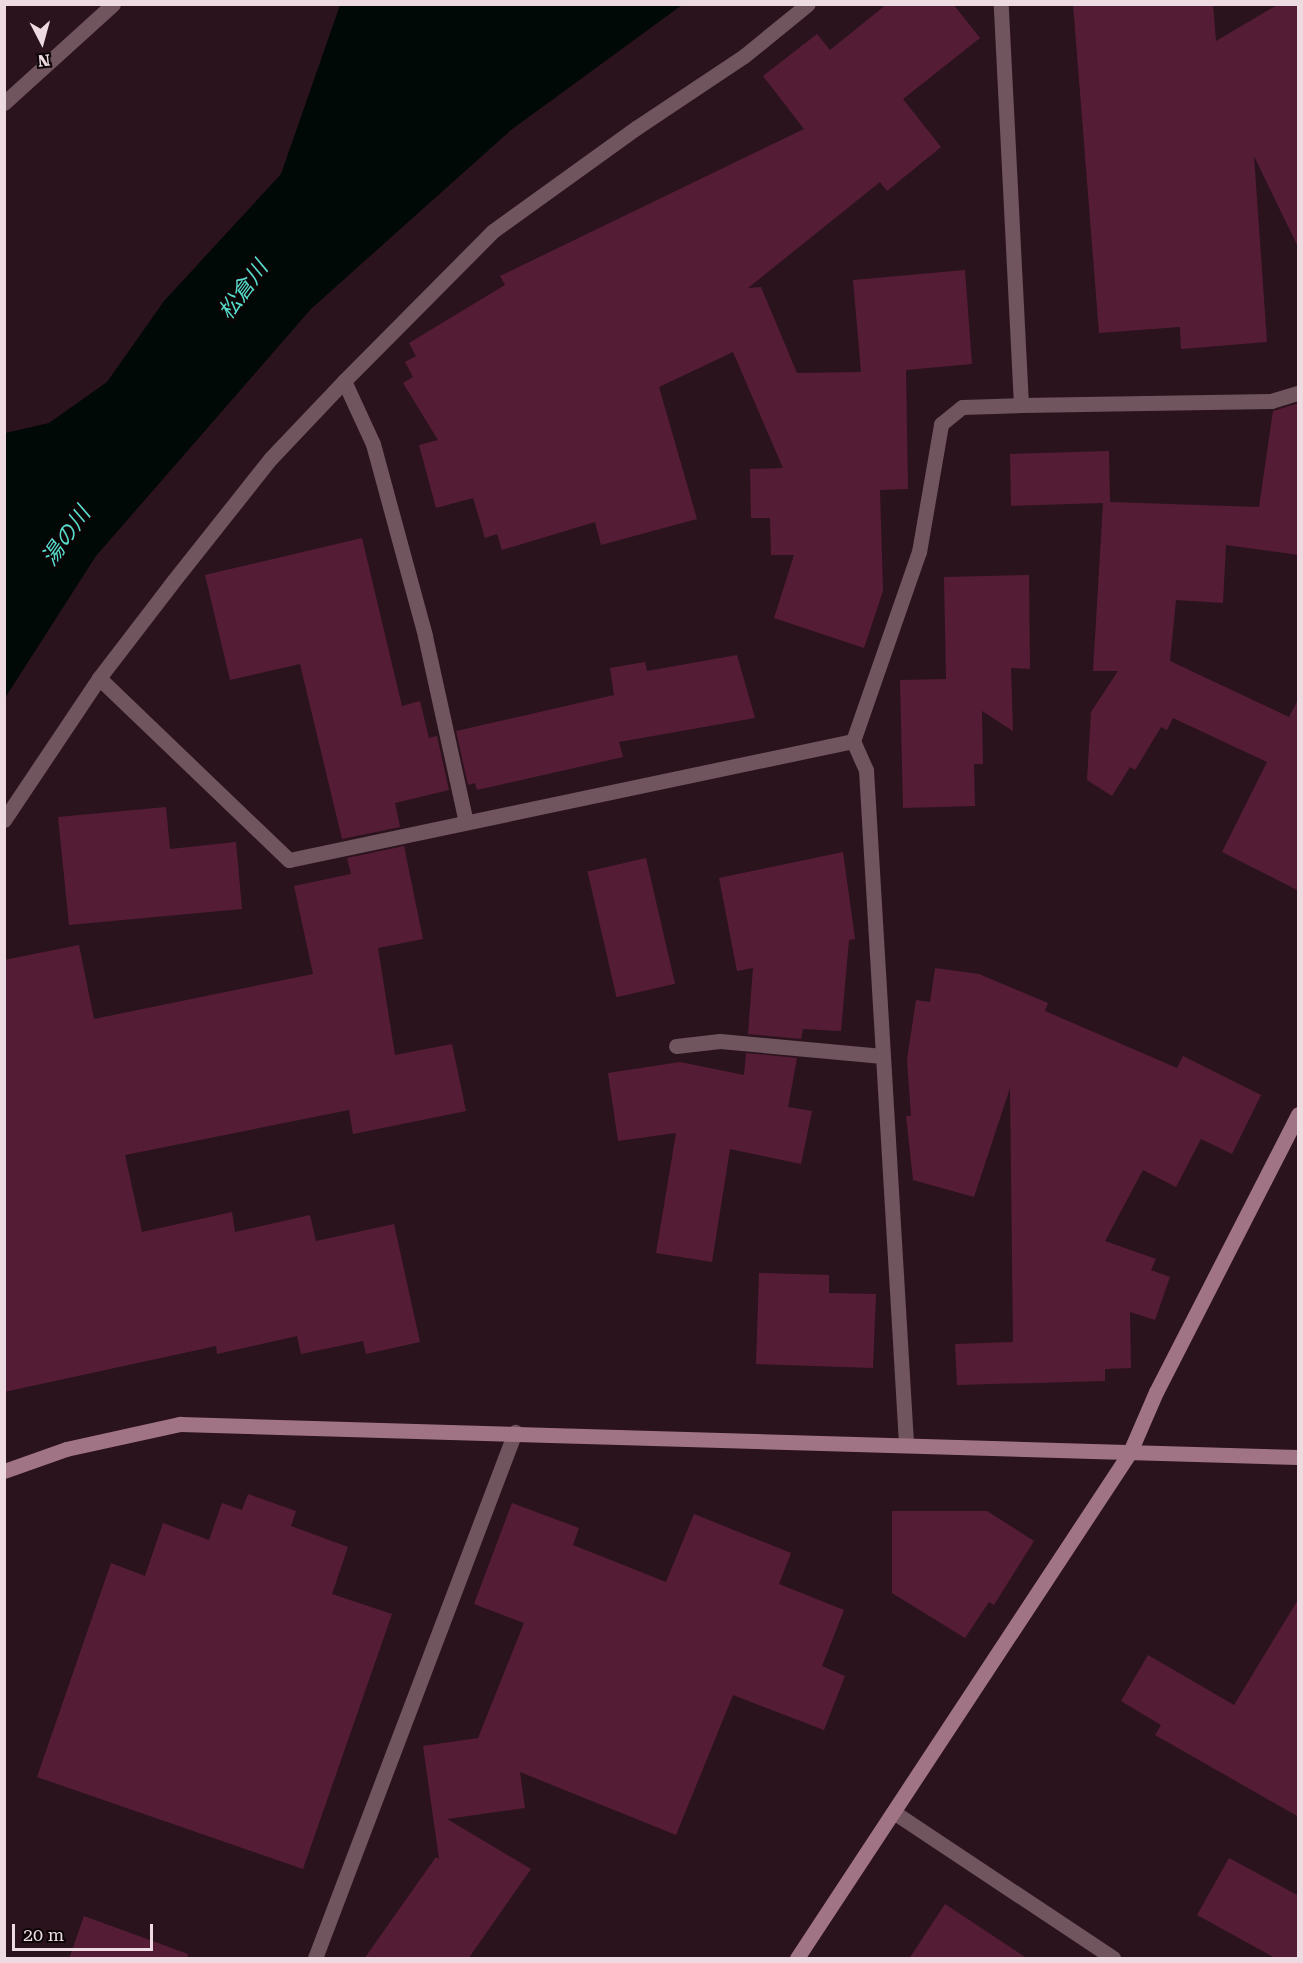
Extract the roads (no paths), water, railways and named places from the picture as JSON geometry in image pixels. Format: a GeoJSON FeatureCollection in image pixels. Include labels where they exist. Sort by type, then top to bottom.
{"type":"FeatureCollection","features":[{"type":"Feature","properties":{"kind":"street"},"geometry":{"type":"LineString","coordinates":[[4,103],[113,4]]}},
{"type":"Feature","properties":{"kind":"street"},"geometry":{"type":"LineString","coordinates":[[4,820],[99,678],[271,459],[344,381],[493,231],[636,128],[744,56],[808,4]]}},
{"type":"Feature","properties":{"kind":"street"},"geometry":{"type":"LineString","coordinates":[[1001,4],[1021,405]]}},
{"type":"Feature","properties":{"kind":"street"},"geometry":{"type":"LineString","coordinates":[[344,381],[373,444],[425,636],[466,822]]}},
{"type":"Feature","properties":{"kind":"street"},"geometry":{"type":"LineString","coordinates":[[906,1443],[866,770],[853,741],[919,552],[941,424],[962,407],[1271,401],[1299,393]]}},
{"type":"Feature","properties":{"kind":"street"},"geometry":{"type":"LineString","coordinates":[[99,678],[289,860],[853,741]]}},
{"type":"Feature","properties":{"kind":"street"},"geometry":{"type":"LineString","coordinates":[[676,1046],[720,1041],[882,1056]]}},
{"type":"Feature","properties":{"kind":"street"},"geometry":{"type":"LineString","coordinates":[[797,1959],[1130,1452],[1156,1392],[1299,1114]]}},
{"type":"Feature","properties":{"kind":"street"},"geometry":{"type":"LineString","coordinates":[[4,1471],[66,1449],[180,1424],[906,1443],[1299,1457]]}},
{"type":"Feature","properties":{"kind":"street"},"geometry":{"type":"LineString","coordinates":[[315,1959],[515,1432]]}},
{"type":"Feature","properties":{"kind":"street"},"geometry":{"type":"LineString","coordinates":[[895,1813],[1113,1959]]}},
{"type":"Feature","properties":{"kind":"water"},"geometry":{"type":"Polygon","coordinates":[[[340,5],[682,5],[511,130],[311,309],[96,556],[5,698],[5,433],[49,423],[107,382],[164,301],[281,174],[340,5]]]}},
{"type":"Feature","properties":{"kind":"water label","name":"松倉川"},"geometry":{"type":"Point","coordinates":[243,290]}},
{"type":"Feature","properties":{"kind":"water label","name":"湯の川"},"geometry":{"type":"Point","coordinates":[66,536]}}]}
